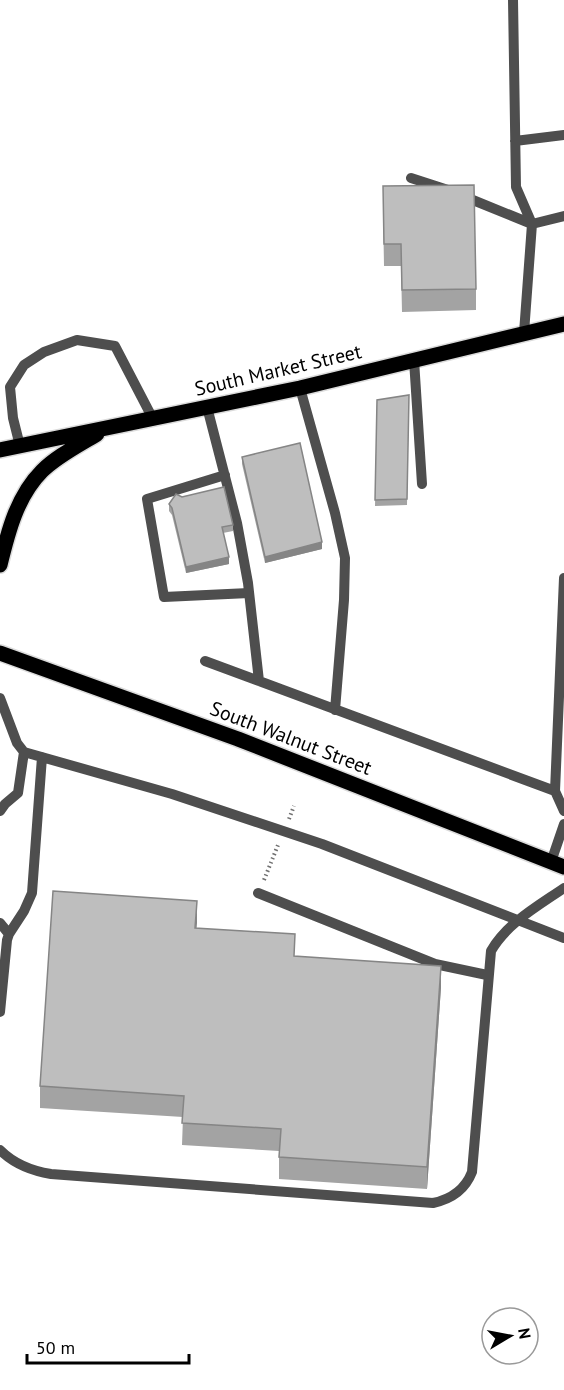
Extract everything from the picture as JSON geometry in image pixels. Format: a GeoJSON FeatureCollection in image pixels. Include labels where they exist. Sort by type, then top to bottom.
{"type":"FeatureCollection","features":[{"type":"Feature","properties":{"kind":"main road","name":"South Market Street"},"geometry":{"type":"LineString","coordinates":[[0,450],[300,388],[564,324]]}},
{"type":"Feature","properties":{"kind":"main road"},"geometry":{"type":"LineString","coordinates":[[0,565],[11,524],[23,496],[36,478],[50,465],[107,428]]}},
{"type":"Feature","properties":{"kind":"main road","name":"South Walnut Street"},"geometry":{"type":"LineString","coordinates":[[0,653],[238,739],[557,865]]}},
{"type":"Feature","properties":{"kind":"lane"},"geometry":{"type":"LineString","coordinates":[[513,0],[516,187],[532,224],[524,333]]}},
{"type":"Feature","properties":{"kind":"lane"},"geometry":{"type":"LineString","coordinates":[[515,141],[564,135]]}},
{"type":"Feature","properties":{"kind":"lane"},"geometry":{"type":"LineString","coordinates":[[411,178],[450,190],[532,224],[564,216]]}},
{"type":"Feature","properties":{"kind":"lane"},"geometry":{"type":"LineString","coordinates":[[20,446],[13,418],[10,387],[24,365],[44,352],[77,340],[115,346],[153,418]]}},
{"type":"Feature","properties":{"kind":"lane"},"geometry":{"type":"LineString","coordinates":[[414,360],[422,484]]}},
{"type":"Feature","properties":{"kind":"lane"},"geometry":{"type":"LineString","coordinates":[[300,388],[335,513],[345,558],[335,710]]}},
{"type":"Feature","properties":{"kind":"lane"},"geometry":{"type":"LineString","coordinates":[[207,407],[237,523],[249,593],[259,681]]}},
{"type":"Feature","properties":{"kind":"lane"},"geometry":{"type":"LineString","coordinates":[[225,474],[147,499],[164,597],[249,593]]}},
{"type":"Feature","properties":{"kind":"lane"},"geometry":{"type":"LineString","coordinates":[[564,578],[555,791],[564,811]]}},
{"type":"Feature","properties":{"kind":"lane"},"geometry":{"type":"LineString","coordinates":[[205,661],[555,791]]}},
{"type":"Feature","properties":{"kind":"lane"},"geometry":{"type":"LineString","coordinates":[[0,698],[18,743],[24,752],[172,794],[284,831],[564,938]]}},
{"type":"Feature","properties":{"kind":"lane"},"geometry":{"type":"LineString","coordinates":[[0,811],[4,804],[18,794],[24,752]]}},
{"type":"Feature","properties":{"kind":"lane"},"geometry":{"type":"LineString","coordinates":[[0,1012],[9,934],[24,911],[32,893],[42,757]]}},
{"type":"Feature","properties":{"kind":"lane"},"geometry":{"type":"LineString","coordinates":[[557,865],[564,824]]}},
{"type":"Feature","properties":{"kind":"lane"},"geometry":{"type":"LineString","coordinates":[[0,1150],[25,1167],[51,1174],[433,1203],[443,1201],[462,1191],[472,1172],[490,951],[518,920],[564,888]]}},
{"type":"Feature","properties":{"kind":"lane"},"geometry":{"type":"LineString","coordinates":[[258,893],[435,964],[487,975]]}},
{"type":"Feature","properties":{"kind":"lane"},"geometry":{"type":"LineString","coordinates":[[0,923],[9,934]]}},
{"type":"Feature","properties":{"kind":"path"},"geometry":{"type":"LineString","coordinates":[[258,893],[294,806]]}},
{"type":"Feature","properties":{"kind":"building"},"geometry":{"type":"Polygon","coordinates":[[[474,185],[476,289],[402,290],[401,244],[384,244],[383,186],[474,185]]]}},
{"type":"Feature","properties":{"kind":"building"},"geometry":{"type":"Polygon","coordinates":[[[409,395],[407,499],[375,500],[377,400],[409,395]]]}},
{"type":"Feature","properties":{"kind":"building"},"geometry":{"type":"Polygon","coordinates":[[[300,443],[322,542],[265,557],[242,457],[300,443]]]}},
{"type":"Feature","properties":{"kind":"building"},"geometry":{"type":"Polygon","coordinates":[[[224,487],[233,525],[222,527],[229,557],[186,567],[172,508],[169,504],[176,494],[182,497],[224,487]]]}},
{"type":"Feature","properties":{"kind":"building"},"geometry":{"type":"Polygon","coordinates":[[[53,891],[197,901],[195,928],[295,934],[294,956],[441,966],[427,1167],[279,1157],[281,1129],[182,1123],[184,1096],[40,1086],[53,891]]]}}]}
